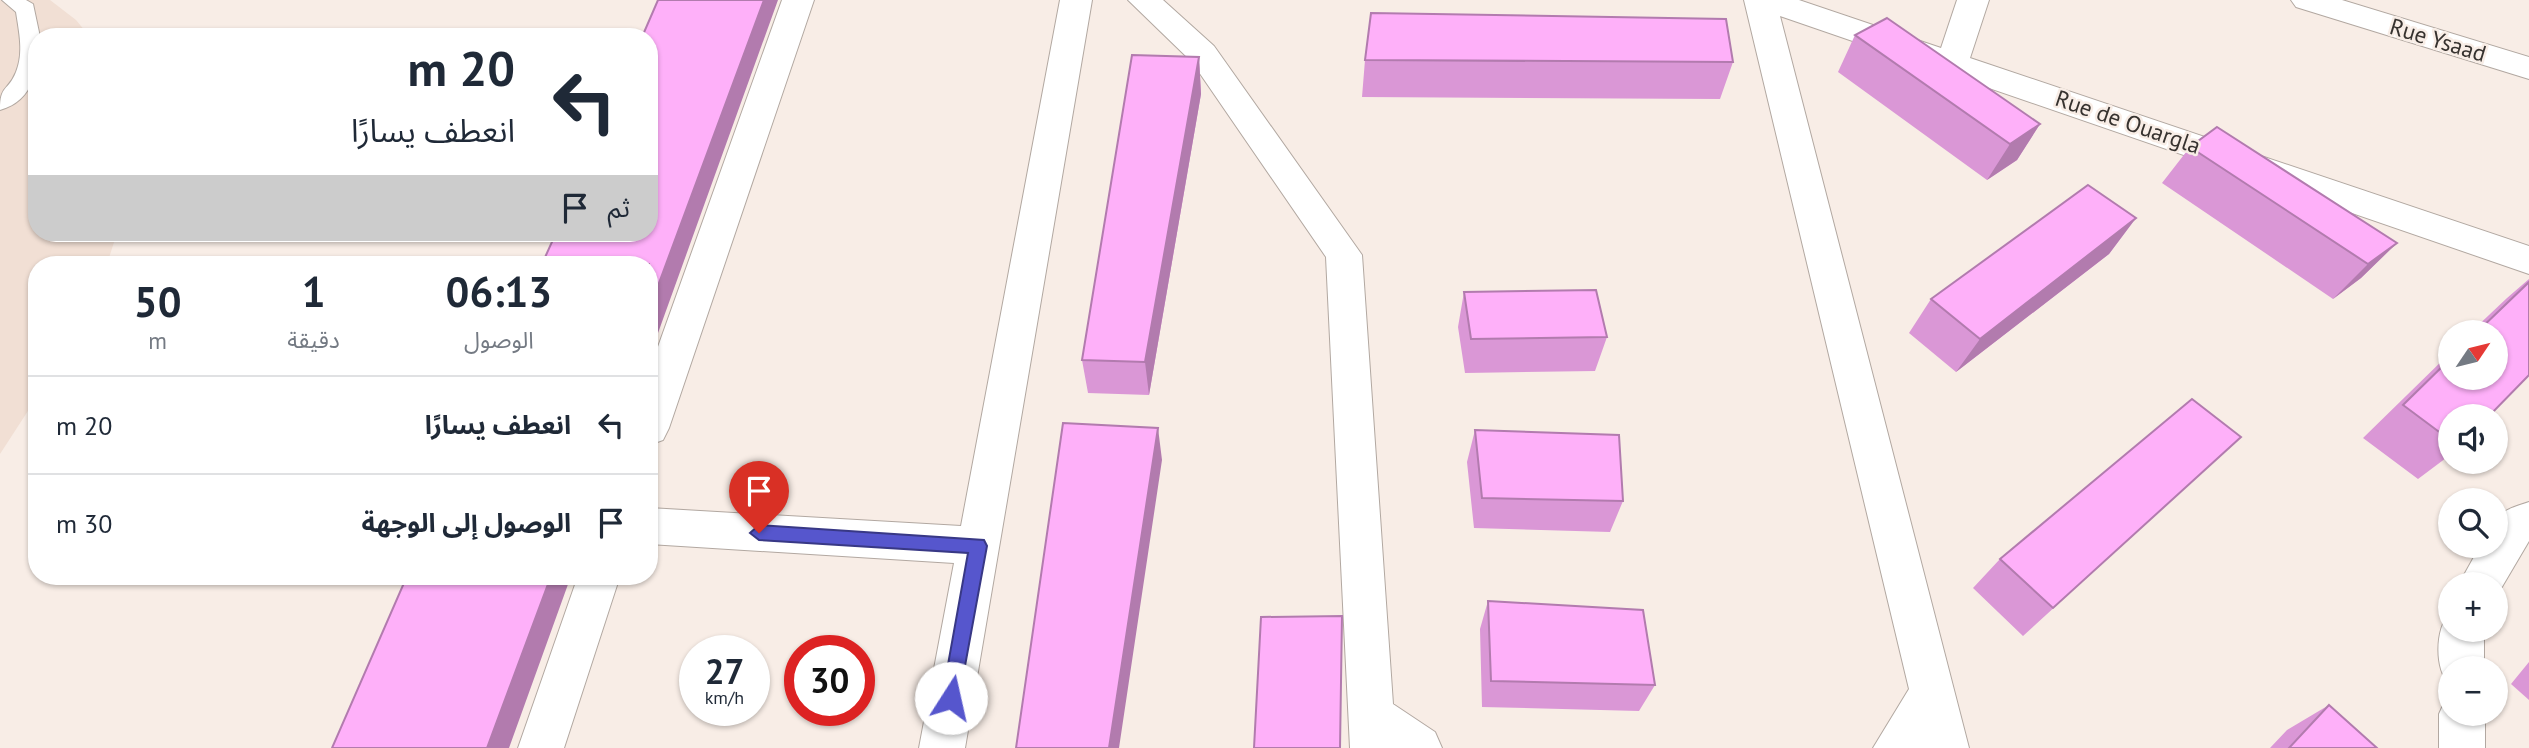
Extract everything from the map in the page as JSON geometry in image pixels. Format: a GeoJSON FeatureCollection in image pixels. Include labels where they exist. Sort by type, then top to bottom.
{"type":"FeatureCollection","features":[{"type":"Feature","properties":{"kind":"street"},"geometry":{"type":"LineString","coordinates":[[658,402],[798,0]]}},
{"type":"Feature","properties":{"kind":"street"},"geometry":{"type":"LineString","coordinates":[[942,748],[1076,0]]}},
{"type":"Feature","properties":{"kind":"street"},"geometry":{"type":"LineString","coordinates":[[1144,0],[1203,54],[1344,255],[1373,732],[1419,748]]}},
{"type":"Feature","properties":{"kind":"street"},"geometry":{"type":"LineString","coordinates":[[1760,0],[1945,748]]}},
{"type":"Feature","properties":{"kind":"street","name":"Rue de Ouargla"},"geometry":{"type":"LineString","coordinates":[[1766,0],[2529,260]]}},
{"type":"Feature","properties":{"kind":"street"},"geometry":{"type":"LineString","coordinates":[[1952,62],[1973,0]]}},
{"type":"Feature","properties":{"kind":"street","name":"Rue Ysaad"},"geometry":{"type":"LineString","coordinates":[[2307,0],[2529,68]]}},
{"type":"Feature","properties":{"kind":"street"},"geometry":{"type":"LineString","coordinates":[[2487,572],[2517,524],[2529,520]]}},
{"type":"Feature","properties":{"kind":"street"},"geometry":{"type":"LineString","coordinates":[[658,527],[978,546]]}},
{"type":"Feature","properties":{"kind":"street"},"geometry":{"type":"LineString","coordinates":[[541,748],[596,585]]}},
{"type":"Feature","properties":{"kind":"street"},"geometry":{"type":"LineString","coordinates":[[1896,748],[1932,693]]}},
{"type":"Feature","properties":{"kind":"street"},"geometry":{"type":"LineString","coordinates":[[2462,726],[2462,748]]}},
{"type":"Feature","properties":{"kind":"lane"},"geometry":{"type":"LineString","coordinates":[[12,0],[26,9],[29,28]]}},
{"type":"Feature","properties":{"kind":"lane"},"geometry":{"type":"LineString","coordinates":[[0,103],[25,78],[28,68]]}},
{"type":"Feature","properties":{"kind":"shaded area"},"geometry":{"type":"Polygon","coordinates":[[[0,0],[50,0],[83,28],[28,28],[28,242],[114,242],[110,256],[28,256],[28,411],[0,454],[0,0]]]}},
{"type":"Feature","properties":{"kind":"building"},"geometry":{"type":"Polygon","coordinates":[[[658,0],[764,0],[658,286],[658,256],[546,256],[552,242],[658,242],[658,28],[646,28],[658,0]]]}},
{"type":"Feature","properties":{"kind":"building"},"geometry":{"type":"Polygon","coordinates":[[[1371,13],[1726,19],[1733,62],[1365,60],[1371,13]]]}},
{"type":"Feature","properties":{"kind":"building"},"geometry":{"type":"Polygon","coordinates":[[[1887,18],[2040,124],[2010,144],[1855,35],[1887,18]]]}},
{"type":"Feature","properties":{"kind":"building"},"geometry":{"type":"Polygon","coordinates":[[[1132,55],[1199,57],[1145,362],[1082,360],[1132,55]]]}},
{"type":"Feature","properties":{"kind":"building"},"geometry":{"type":"Polygon","coordinates":[[[2217,127],[2397,243],[2368,264],[2190,147],[2217,127]]]}},
{"type":"Feature","properties":{"kind":"building"},"geometry":{"type":"Polygon","coordinates":[[[2088,185],[2136,218],[1980,339],[1931,299],[2088,185]]]}},
{"type":"Feature","properties":{"kind":"building"},"geometry":{"type":"Polygon","coordinates":[[[2529,282],[2529,375],[2501,404],[2438,404],[2438,431],[2403,405],[2438,371],[2438,390],[2508,390],[2508,320],[2489,320],[2529,282]]]}},
{"type":"Feature","properties":{"kind":"building"},"geometry":{"type":"Polygon","coordinates":[[[1596,290],[1607,337],[1471,339],[1464,292],[1596,290]]]}},
{"type":"Feature","properties":{"kind":"building"},"geometry":{"type":"Polygon","coordinates":[[[2192,399],[2241,437],[2053,608],[2000,559],[2192,399]]]}},
{"type":"Feature","properties":{"kind":"building"},"geometry":{"type":"Polygon","coordinates":[[[1063,423],[1158,428],[1109,748],[1016,748],[1063,423]]]}},
{"type":"Feature","properties":{"kind":"building"},"geometry":{"type":"Polygon","coordinates":[[[1475,430],[1619,435],[1623,501],[1482,498],[1475,430]]]}},
{"type":"Feature","properties":{"kind":"building"},"geometry":{"type":"Polygon","coordinates":[[[403,585],[548,585],[487,748],[332,748],[403,585]]]}},
{"type":"Feature","properties":{"kind":"building"},"geometry":{"type":"Polygon","coordinates":[[[1488,601],[1643,610],[1655,685],[1491,681],[1488,601]]]}},
{"type":"Feature","properties":{"kind":"building"},"geometry":{"type":"Polygon","coordinates":[[[1342,616],[1340,748],[1254,748],[1261,617],[1342,616]]]}},
{"type":"Feature","properties":{"kind":"building"},"geometry":{"type":"Polygon","coordinates":[[[2329,705],[2377,748],[2289,748],[2329,705]]]}},
{"type":"Feature","properties":{"kind":"route"},"geometry":{"type":"LineString","coordinates":[[759,533],[978,546],[951,698]]}}]}
